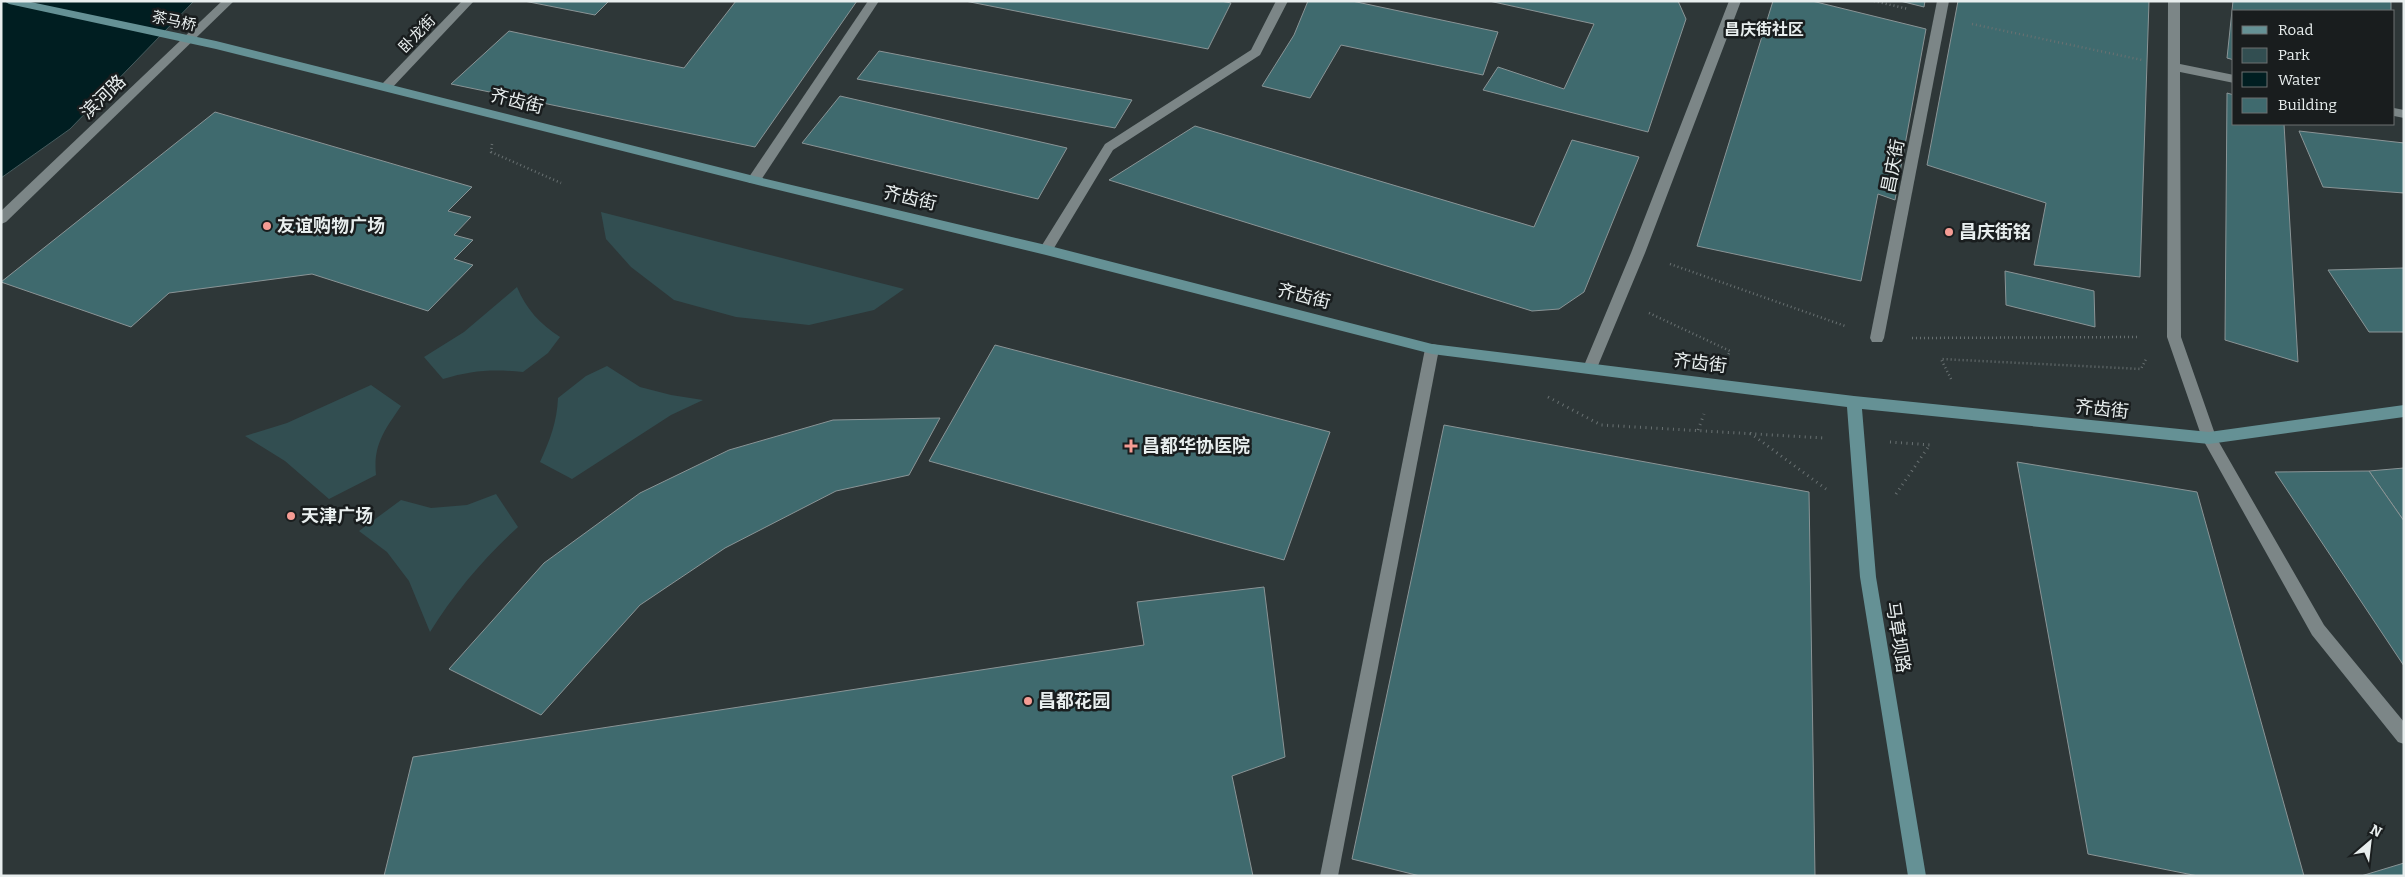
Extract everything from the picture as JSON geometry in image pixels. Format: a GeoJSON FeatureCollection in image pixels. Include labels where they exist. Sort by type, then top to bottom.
{"type":"FeatureCollection","features":[{"type":"Feature","properties":{"kind":"main road","name":"茶马桥"},"geometry":{"type":"LineString","coordinates":[[9,1],[216,45]]}},
{"type":"Feature","properties":{"kind":"main road","name":"齐齿街"},"geometry":{"type":"LineString","coordinates":[[216,45],[754,180],[1046,250],[1432,349],[1854,402],[2209,438],[2404,411]]}},
{"type":"Feature","properties":{"kind":"main road","name":"马草坝路"},"geometry":{"type":"LineString","coordinates":[[1854,402],[1868,577],[1917,876]]}},
{"type":"Feature","properties":{"kind":"street","name":"滨河路"},"geometry":{"type":"LineString","coordinates":[[1,219],[229,1]]}},
{"type":"Feature","properties":{"kind":"street","name":"卧龙街"},"geometry":{"type":"LineString","coordinates":[[386,87],[469,1]]}},
{"type":"Feature","properties":{"kind":"street"},"geometry":{"type":"LineString","coordinates":[[754,180],[874,1]]}},
{"type":"Feature","properties":{"kind":"street"},"geometry":{"type":"LineString","coordinates":[[1046,250],[1109,148],[1256,52],[1282,1]]}},
{"type":"Feature","properties":{"kind":"street"},"geometry":{"type":"LineString","coordinates":[[1590,368],[1638,253],[1735,1]]}},
{"type":"Feature","properties":{"kind":"street","name":"昌庆街"},"geometry":{"type":"LineString","coordinates":[[1877,338],[1943,1]]}},
{"type":"Feature","properties":{"kind":"street"},"geometry":{"type":"LineString","coordinates":[[2174,1],[2174,337],[2209,438],[2318,630],[2404,736]]}},
{"type":"Feature","properties":{"kind":"street"},"geometry":{"type":"LineString","coordinates":[[2174,67],[2232,79]]}},
{"type":"Feature","properties":{"kind":"street"},"geometry":{"type":"LineString","coordinates":[[1329,876],[1432,349]]}},
{"type":"Feature","properties":{"kind":"path"},"geometry":{"type":"LineString","coordinates":[[1874,1],[2174,67]]}},
{"type":"Feature","properties":{"kind":"path"},"geometry":{"type":"LineString","coordinates":[[495,114],[491,152],[561,183]]}},
{"type":"Feature","properties":{"kind":"path"},"geometry":{"type":"LineString","coordinates":[[1667,272],[1671,264]]}},
{"type":"Feature","properties":{"kind":"path"},"geometry":{"type":"LineString","coordinates":[[1652,304],[1648,312],[1730,351],[1726,360]]}},
{"type":"Feature","properties":{"kind":"path"},"geometry":{"type":"LineString","coordinates":[[1698,430],[1705,412]]}},
{"type":"Feature","properties":{"kind":"path"},"geometry":{"type":"LineString","coordinates":[[1750,433],[1826,489],[1831,498]]}},
{"type":"Feature","properties":{"kind":"green space"},"geometry":{"type":"Polygon","coordinates":[[[601,212],[904,289],[874,310],[809,325],[736,317],[674,300],[631,267],[606,239],[601,212]]]}},
{"type":"Feature","properties":{"kind":"green space"},"geometry":{"type":"Polygon","coordinates":[[[517,287],[534,315],[560,337],[548,353],[523,372],[483,371],[443,379],[424,357],[464,332],[517,287]]]}},
{"type":"Feature","properties":{"kind":"green space"},"geometry":{"type":"Polygon","coordinates":[[[607,366],[640,387],[671,395],[703,400],[671,415],[572,479],[540,462],[552,431],[558,398],[586,376],[607,366]]]}},
{"type":"Feature","properties":{"kind":"green space"},"geometry":{"type":"Polygon","coordinates":[[[371,385],[401,406],[385,431],[378,447],[376,475],[329,499],[285,461],[245,436],[287,423],[371,385]]]}},
{"type":"Feature","properties":{"kind":"green space"},"geometry":{"type":"Polygon","coordinates":[[[496,494],[518,527],[471,576],[430,632],[409,581],[387,552],[359,531],[401,500],[431,508],[467,505],[496,494]]]}},
{"type":"Feature","properties":{"kind":"water"},"geometry":{"type":"Polygon","coordinates":[[[1,1],[194,1],[70,129],[1,178],[1,1]]]}},
{"type":"Feature","properties":{"kind":"building"},"geometry":{"type":"Polygon","coordinates":[[[524,1],[609,1],[595,15],[524,1]]]}},
{"type":"Feature","properties":{"kind":"building"},"geometry":{"type":"Polygon","coordinates":[[[736,1],[857,1],[755,147],[451,84],[509,31],[684,68],[736,1]]]}},
{"type":"Feature","properties":{"kind":"building"},"geometry":{"type":"Polygon","coordinates":[[[965,1],[1221,1],[1231,3],[1208,49],[965,1]]]}},
{"type":"Feature","properties":{"kind":"building"},"geometry":{"type":"Polygon","coordinates":[[[1308,1],[1352,1],[1498,32],[1483,75],[1341,45],[1310,98],[1262,86],[1294,35],[1308,1]]]}},
{"type":"Feature","properties":{"kind":"building"},"geometry":{"type":"Polygon","coordinates":[[[1489,1],[1678,1],[1686,19],[1648,132],[1483,90],[1498,67],[1564,89],[1594,24],[1489,1]]]}},
{"type":"Feature","properties":{"kind":"building"},"geometry":{"type":"Polygon","coordinates":[[[1773,1],[1812,1],[1926,29],[1895,200],[1878,194],[1861,281],[1697,246],[1773,1]]]}},
{"type":"Feature","properties":{"kind":"building"},"geometry":{"type":"Polygon","coordinates":[[[1900,1],[1925,1],[1924,7],[1900,1]]]}},
{"type":"Feature","properties":{"kind":"building"},"geometry":{"type":"Polygon","coordinates":[[[1958,1],[2149,1],[2140,277],[2034,265],[2046,203],[1927,165],[1958,1]]]}},
{"type":"Feature","properties":{"kind":"building"},"geometry":{"type":"Polygon","coordinates":[[[2233,1],[2391,2],[2391,10],[2232,10],[2233,1]]]}},
{"type":"Feature","properties":{"kind":"building"},"geometry":{"type":"Polygon","coordinates":[[[2232,10],[2232,59],[2227,58],[2232,10]]]}},
{"type":"Feature","properties":{"kind":"building"},"geometry":{"type":"Polygon","coordinates":[[[879,51],[1132,100],[1115,128],[857,79],[879,51]]]}},
{"type":"Feature","properties":{"kind":"building"},"geometry":{"type":"Polygon","coordinates":[[[2227,93],[2232,94],[2232,125],[2284,125],[2298,362],[2225,340],[2227,93]]]}},
{"type":"Feature","properties":{"kind":"building"},"geometry":{"type":"Polygon","coordinates":[[[840,96],[1067,148],[1038,199],[802,143],[840,96]]]}},
{"type":"Feature","properties":{"kind":"building","name":"友谊购物广场"},"geometry":{"type":"Polygon","coordinates":[[[215,112],[472,187],[448,211],[471,217],[454,235],[473,240],[454,259],[473,265],[428,311],[312,274],[169,293],[131,327],[1,282],[215,112]]]}},
{"type":"Feature","properties":{"kind":"building"},"geometry":{"type":"Polygon","coordinates":[[[1195,126],[1534,227],[1572,140],[1639,157],[1584,292],[1559,309],[1532,311],[1109,180],[1195,126]]]}},
{"type":"Feature","properties":{"kind":"building"},"geometry":{"type":"Polygon","coordinates":[[[2299,131],[2404,143],[2404,193],[2323,187],[2299,131]]]}},
{"type":"Feature","properties":{"kind":"building"},"geometry":{"type":"Polygon","coordinates":[[[2404,268],[2404,332],[2369,332],[2328,270],[2404,268]]]}},
{"type":"Feature","properties":{"kind":"building"},"geometry":{"type":"Polygon","coordinates":[[[2005,271],[2094,291],[2095,327],[2006,305],[2005,271]]]}},
{"type":"Feature","properties":{"kind":"building","name":"昌都华协医院"},"geometry":{"type":"Polygon","coordinates":[[[995,345],[1330,432],[1284,560],[929,461],[995,345]]]}},
{"type":"Feature","properties":{"kind":"building"},"geometry":{"type":"Polygon","coordinates":[[[940,418],[909,475],[836,491],[725,548],[640,605],[541,715],[449,669],[544,563],[640,493],[729,450],[833,420],[940,418]]]}},
{"type":"Feature","properties":{"kind":"building"},"geometry":{"type":"Polygon","coordinates":[[[1444,425],[1809,492],[1815,876],[1420,876],[1352,859],[1444,425]]]}},
{"type":"Feature","properties":{"kind":"building"},"geometry":{"type":"Polygon","coordinates":[[[2017,462],[2197,492],[2304,876],[2198,876],[2088,854],[2017,462]]]}},
{"type":"Feature","properties":{"kind":"building"},"geometry":{"type":"Polygon","coordinates":[[[2404,468],[2404,521],[2369,471],[2404,468]]]}},
{"type":"Feature","properties":{"kind":"building"},"geometry":{"type":"Polygon","coordinates":[[[2369,471],[2404,521],[2404,666],[2275,472],[2369,471]]]}},
{"type":"Feature","properties":{"kind":"building","name":"昌都花园"},"geometry":{"type":"Polygon","coordinates":[[[1264,587],[1285,757],[1232,776],[1253,876],[384,876],[413,757],[1144,645],[1137,602],[1264,587]]]}},
{"type":"Feature","properties":{"kind":"building"},"geometry":{"type":"Polygon","coordinates":[[[2404,863],[2404,876],[2361,876],[2404,863]]]}},
{"type":"Feature","properties":{"kind":"place","name":"友谊购物广场"},"geometry":{"type":"Point","coordinates":[267,226]}},
{"type":"Feature","properties":{"kind":"place","name":"昌庆街铭"},"geometry":{"type":"Point","coordinates":[1949,232]}},
{"type":"Feature","properties":{"kind":"place","name":"昌都华协医院"},"geometry":{"type":"Point","coordinates":[1131,446]}},
{"type":"Feature","properties":{"kind":"place","name":"天津广场"},"geometry":{"type":"Point","coordinates":[291,516]}},
{"type":"Feature","properties":{"kind":"place","name":"昌都花园"},"geometry":{"type":"Point","coordinates":[1028,701]}},
{"type":"Feature","properties":{"kind":"district","name":"昌庆街社区"},"geometry":{"type":"Point","coordinates":[1764,29]}}]}
